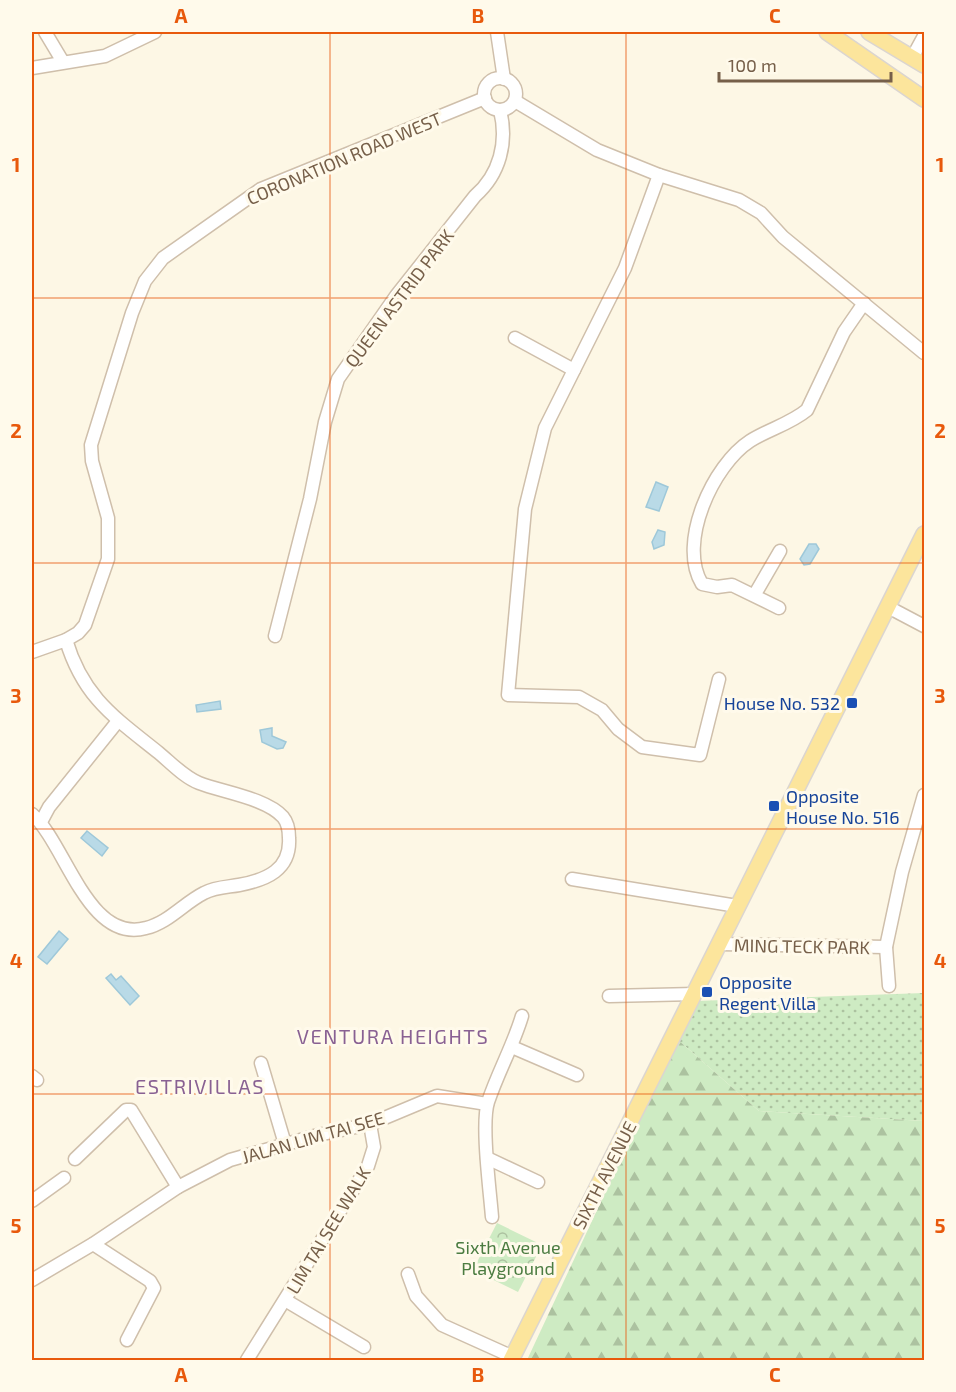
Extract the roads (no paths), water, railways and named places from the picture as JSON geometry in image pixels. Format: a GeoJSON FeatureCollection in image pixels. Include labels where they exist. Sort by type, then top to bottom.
{"type":"FeatureCollection","features":[{"type":"Feature","properties":{"kind":"main road"},"geometry":{"type":"LineString","coordinates":[[827,32],[924,99]]}},
{"type":"Feature","properties":{"kind":"main road"},"geometry":{"type":"LineString","coordinates":[[869,32],[918,62]]}},
{"type":"Feature","properties":{"kind":"main road","name":"SIXTH AVENUE"},"geometry":{"type":"LineString","coordinates":[[512,1359],[924,534]]}},
{"type":"Feature","properties":{"kind":"street"},"geometry":{"type":"LineString","coordinates":[[45,32],[63,62]]}},
{"type":"Feature","properties":{"kind":"street"},"geometry":{"type":"LineString","coordinates":[[32,68],[105,56],[155,32]]}},
{"type":"Feature","properties":{"kind":"street"},"geometry":{"type":"LineString","coordinates":[[497,32],[504,79],[514,86],[515,100],[508,108],[500,110],[490,106],[485,98],[485,89],[490,82],[504,79]]}},
{"type":"Feature","properties":{"kind":"street"},"geometry":{"type":"LineString","coordinates":[[918,62],[924,36]]}},
{"type":"Feature","properties":{"kind":"street","name":"CORONATION ROAD WEST"},"geometry":{"type":"LineString","coordinates":[[32,652],[66,640],[78,633],[85,625],[108,559],[108,518],[92,461],[91,444],[132,313],[153,270],[164,258],[261,189],[485,98]]}},
{"type":"Feature","properties":{"kind":"street"},"geometry":{"type":"LineString","coordinates":[[515,100],[597,150],[659,175],[739,201],[761,213],[783,237],[924,352]]}},
{"type":"Feature","properties":{"kind":"street","name":"QUEEN ASTRID PARK"},"geometry":{"type":"LineString","coordinates":[[275,636],[310,499],[325,422],[338,379],[396,296],[475,196],[488,185],[503,151],[500,110]]}},
{"type":"Feature","properties":{"kind":"street"},"geometry":{"type":"LineString","coordinates":[[659,175],[625,268],[545,428],[525,509],[508,695],[579,697],[602,710],[618,729],[642,747],[700,755],[719,679]]}},
{"type":"Feature","properties":{"kind":"street"},"geometry":{"type":"LineString","coordinates":[[779,608],[755,594],[732,585],[717,587],[702,584],[694,564],[694,531],[724,466],[749,442],[799,417],[807,410],[844,332],[864,303]]}},
{"type":"Feature","properties":{"kind":"street"},"geometry":{"type":"LineString","coordinates":[[515,338],[574,370]]}},
{"type":"Feature","properties":{"kind":"street"},"geometry":{"type":"LineString","coordinates":[[755,594],[780,551]]}},
{"type":"Feature","properties":{"kind":"street"},"geometry":{"type":"LineString","coordinates":[[888,607],[924,626]]}},
{"type":"Feature","properties":{"kind":"street"},"geometry":{"type":"LineString","coordinates":[[66,640],[84,684],[118,721],[196,782],[265,804],[282,816],[288,828],[289,852],[279,869],[268,878],[257,882],[204,893],[148,928],[127,930],[113,925],[96,911],[36,818],[49,807],[118,721]]}},
{"type":"Feature","properties":{"kind":"street","name":"MING TECK PARK"},"geometry":{"type":"LineString","coordinates":[[889,986],[886,947],[902,872],[924,795]]}},
{"type":"Feature","properties":{"kind":"street"},"geometry":{"type":"LineString","coordinates":[[573,879],[737,906]]}},
{"type":"Feature","properties":{"kind":"street","name":"MING TECK PARK"},"geometry":{"type":"LineString","coordinates":[[719,944],[886,947]]}},
{"type":"Feature","properties":{"kind":"street"},"geometry":{"type":"LineString","coordinates":[[609,996],[695,994]]}},
{"type":"Feature","properties":{"kind":"street"},"geometry":{"type":"LineString","coordinates":[[492,1217],[487,1158],[487,1104],[512,1047],[522,1016]]}},
{"type":"Feature","properties":{"kind":"street"},"geometry":{"type":"LineString","coordinates":[[512,1047],[577,1075]]}},
{"type":"Feature","properties":{"kind":"street"},"geometry":{"type":"LineString","coordinates":[[261,1063],[285,1144]]}},
{"type":"Feature","properties":{"kind":"street","name":"JALAN LIM TAI SEE"},"geometry":{"type":"LineString","coordinates":[[32,1280],[93,1244],[178,1187],[230,1160],[370,1124],[437,1096],[487,1104]]}},
{"type":"Feature","properties":{"kind":"street"},"geometry":{"type":"LineString","coordinates":[[75,1159],[126,1110],[131,1110],[178,1187]]}},
{"type":"Feature","properties":{"kind":"street","name":"LIM TAI SEE WALK"},"geometry":{"type":"LineString","coordinates":[[247,1360],[369,1166],[374,1147],[370,1124]]}},
{"type":"Feature","properties":{"kind":"street"},"geometry":{"type":"LineString","coordinates":[[487,1158],[538,1182]]}},
{"type":"Feature","properties":{"kind":"street"},"geometry":{"type":"LineString","coordinates":[[32,1201],[64,1178]]}},
{"type":"Feature","properties":{"kind":"street"},"geometry":{"type":"LineString","coordinates":[[93,1244],[150,1281],[154,1288],[127,1340]]}},
{"type":"Feature","properties":{"kind":"street","name":"SIXTH AVENUE"},"geometry":{"type":"LineString","coordinates":[[408,1274],[416,1296],[442,1325],[512,1359]]}},
{"type":"Feature","properties":{"kind":"street","name":"LIM TAI SEE WALK"},"geometry":{"type":"LineString","coordinates":[[285,1300],[364,1347]]}},
{"type":"Feature","properties":{"kind":"water"},"geometry":{"type":"Polygon","coordinates":[[[656,482],[668,487],[659,511],[646,507],[656,482]]]}},
{"type":"Feature","properties":{"kind":"water"},"geometry":{"type":"Polygon","coordinates":[[[658,530],[665,532],[664,545],[654,549],[652,542],[658,530]]]}},
{"type":"Feature","properties":{"kind":"water"},"geometry":{"type":"Polygon","coordinates":[[[809,544],[816,544],[819,549],[810,564],[804,565],[800,559],[809,544]]]}},
{"type":"Feature","properties":{"kind":"water"},"geometry":{"type":"Polygon","coordinates":[[[220,701],[221,709],[197,712],[196,705],[220,701]]]}},
{"type":"Feature","properties":{"kind":"water"},"geometry":{"type":"Polygon","coordinates":[[[272,728],[272,736],[286,742],[283,748],[277,749],[262,742],[260,730],[272,728]]]}},
{"type":"Feature","properties":{"kind":"water"},"geometry":{"type":"Polygon","coordinates":[[[87,831],[108,848],[102,856],[81,838],[87,831]]]}},
{"type":"Feature","properties":{"kind":"water"},"geometry":{"type":"Polygon","coordinates":[[[59,931],[68,939],[47,964],[38,957],[59,931]]]}},
{"type":"Feature","properties":{"kind":"water"},"geometry":{"type":"Polygon","coordinates":[[[111,974],[116,980],[121,976],[139,996],[130,1005],[106,978],[111,974]]]}},
{"type":"Feature","properties":{"kind":"place","name":"House No. 532"},"geometry":{"type":"Point","coordinates":[852,703]}},
{"type":"Feature","properties":{"kind":"place","name":"Opposite House No. 516"},"geometry":{"type":"Point","coordinates":[774,806]}},
{"type":"Feature","properties":{"kind":"place","name":"Opposite Regent Villa"},"geometry":{"type":"Point","coordinates":[707,992]}},
{"type":"Feature","properties":{"kind":"district","name":"VENTURA HEIGHTS"},"geometry":{"type":"Point","coordinates":[393,1036]}},
{"type":"Feature","properties":{"kind":"district","name":"ESTRIVILLAS"},"geometry":{"type":"Point","coordinates":[200,1086]}},
{"type":"Feature","properties":{"kind":"park label","name":"Sixth Avenue Playground"},"geometry":{"type":"Point","coordinates":[508,1257]}}]}
